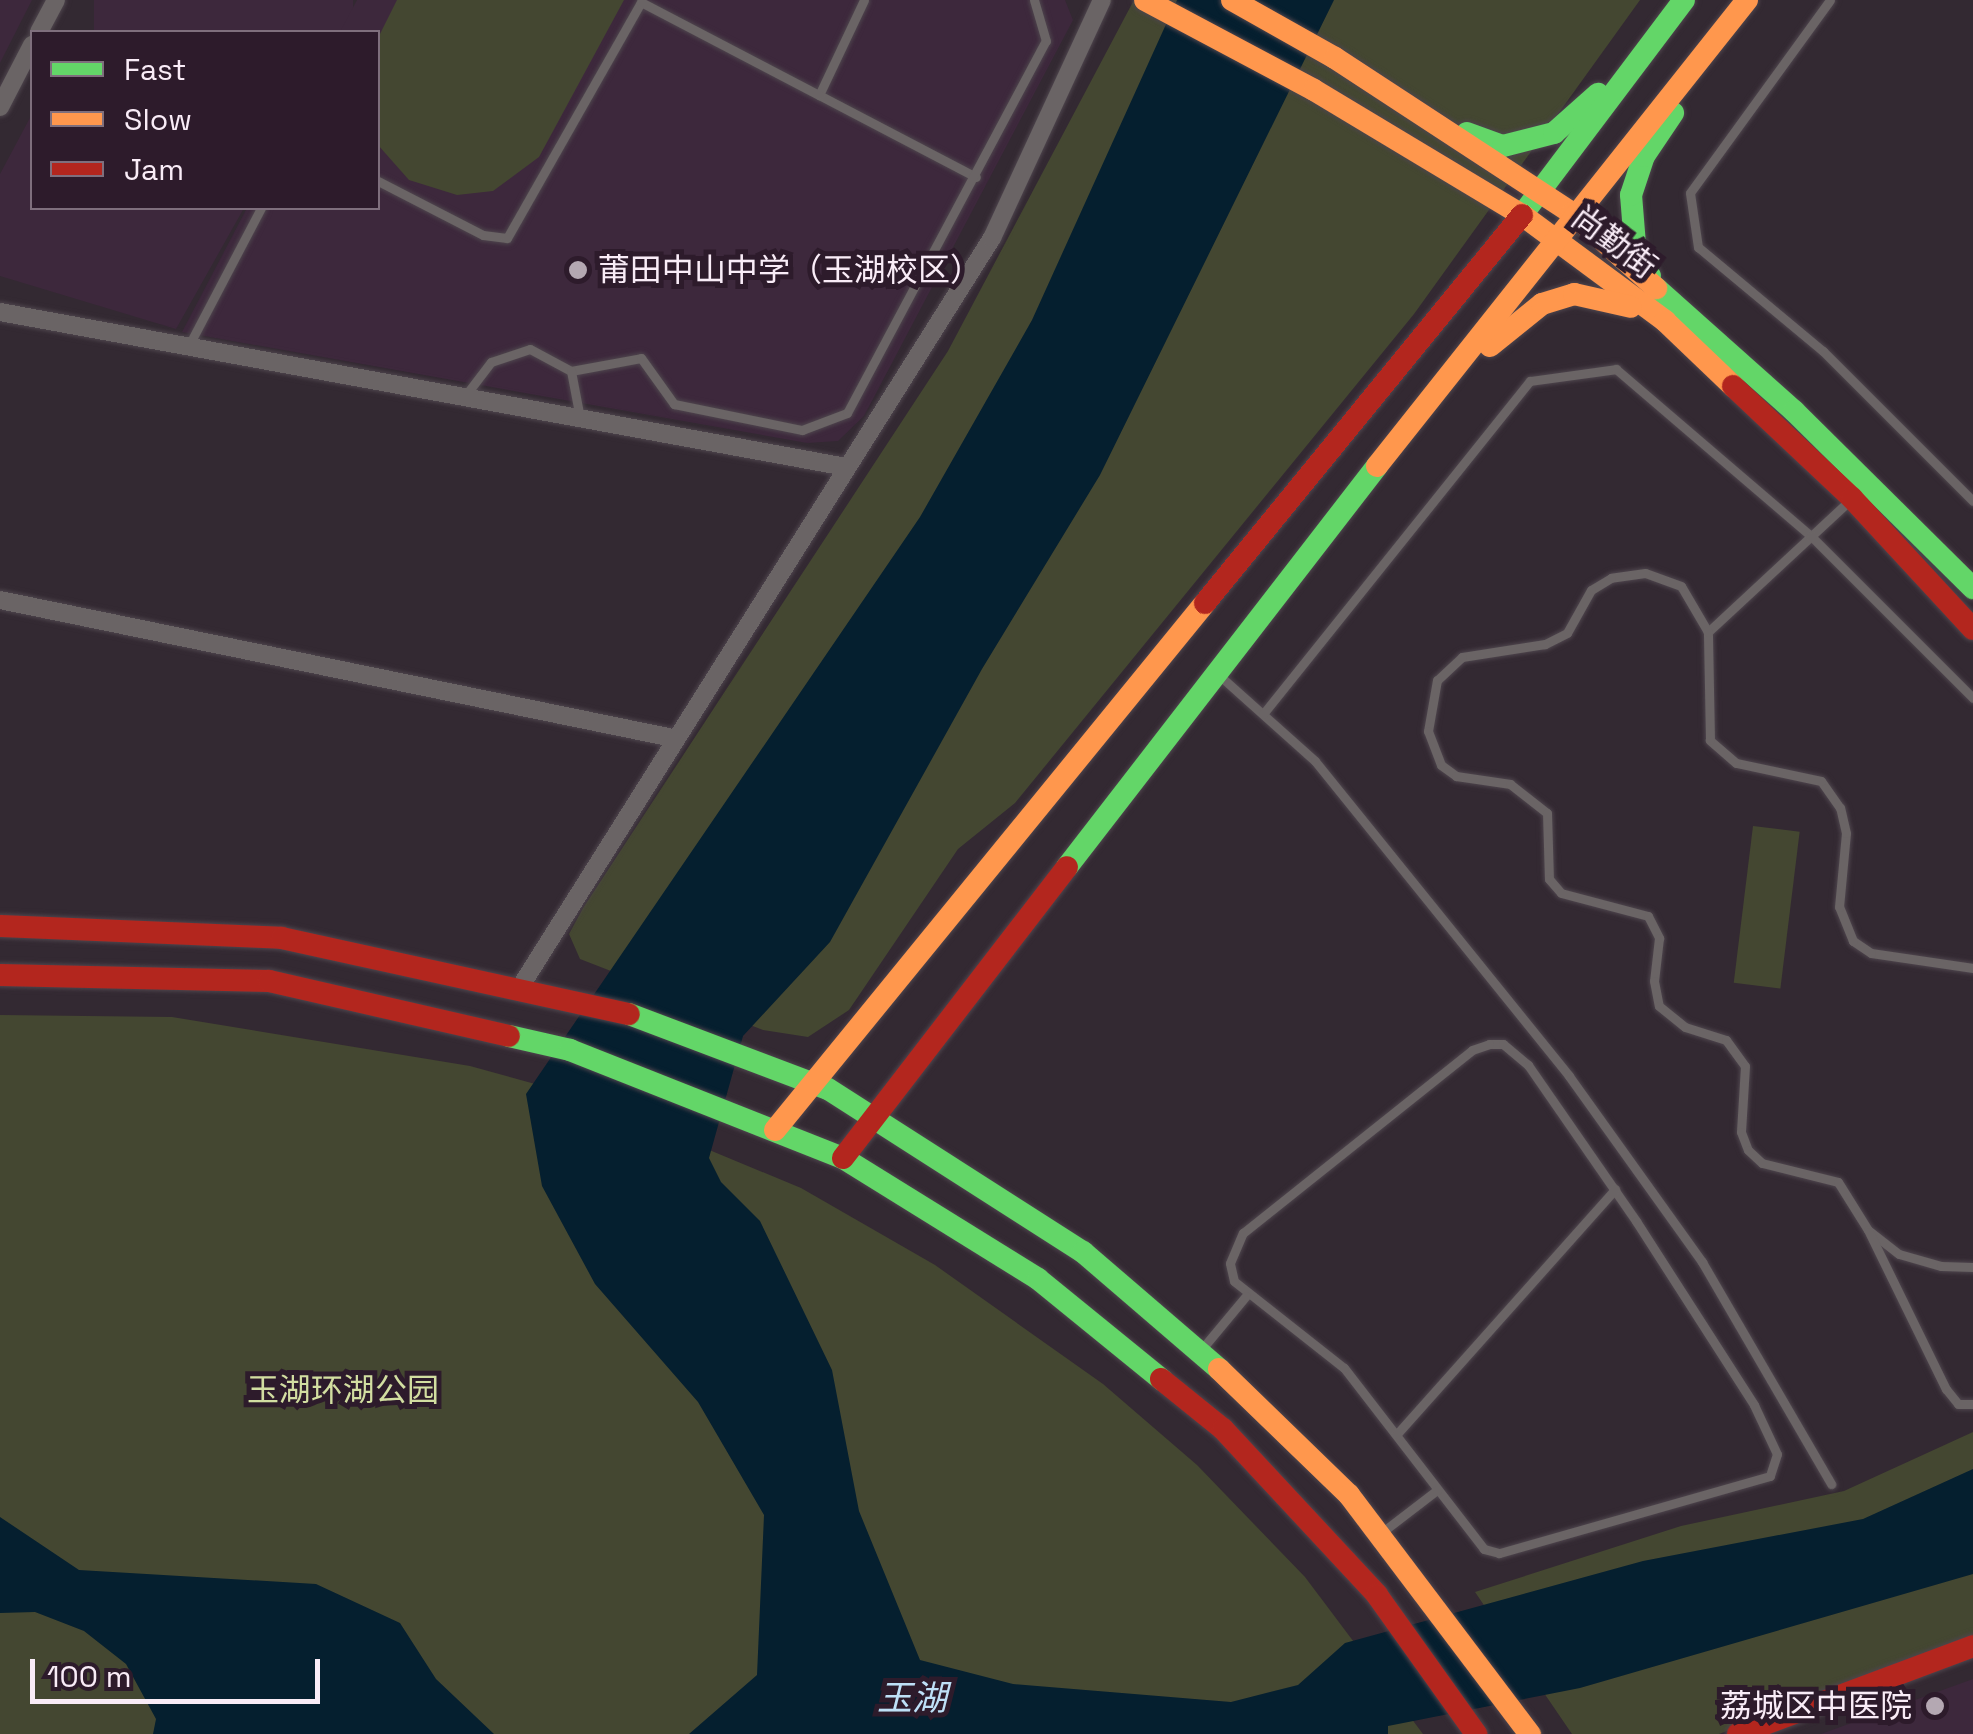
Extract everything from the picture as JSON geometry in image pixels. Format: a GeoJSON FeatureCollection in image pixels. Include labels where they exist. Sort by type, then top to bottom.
{"type":"FeatureCollection","features":[{"type":"Feature","properties":{"kind":"main road","name":"尚勤街"},"geometry":{"type":"LineString","coordinates":[[1232,0],[1334,58],[1572,213],[1852,498],[1973,630]]}},
{"type":"Feature","properties":{"kind":"main road"},"geometry":{"type":"LineString","coordinates":[[1434,122],[1504,146],[1554,133],[1615,76],[1682,0]]}},
{"type":"Feature","properties":{"kind":"main road"},"geometry":{"type":"LineString","coordinates":[[775,1130],[811,1081],[1539,194],[1682,0]]}},
{"type":"Feature","properties":{"kind":"main road"},"geometry":{"type":"LineString","coordinates":[[843,1158],[1386,461],[1556,240],[1572,213],[1748,0]]}},
{"type":"Feature","properties":{"kind":"main road"},"geometry":{"type":"LineString","coordinates":[[1666,311],[1636,257],[1630,195],[1644,156],[1748,0]]}},
{"type":"Feature","properties":{"kind":"main road","name":"尚勤街"},"geometry":{"type":"LineString","coordinates":[[1150,2],[1314,90],[1522,214],[1666,311],[1794,411],[1973,588]]}},
{"type":"Feature","properties":{"kind":"main road"},"geometry":{"type":"LineString","coordinates":[[1386,461],[1504,330],[1542,304],[1574,294],[1601,295],[1666,311]]}},
{"type":"Feature","properties":{"kind":"main road"},"geometry":{"type":"LineString","coordinates":[[0,926],[282,938],[621,1011],[811,1081],[1083,1252],[1199,1352],[1316,1459],[1381,1533],[1530,1734]]}},
{"type":"Feature","properties":{"kind":"main road"},"geometry":{"type":"LineString","coordinates":[[0,975],[270,981],[570,1050],[843,1158],[1052,1289],[1222,1429],[1377,1595],[1476,1734]]}},
{"type":"Feature","properties":{"kind":"main road"},"geometry":{"type":"LineString","coordinates":[[1738,1734],[1973,1646]]}},
{"type":"Feature","properties":{"kind":"street"},"geometry":{"type":"LineString","coordinates":[[40,30],[56,0]]}},
{"type":"Feature","properties":{"kind":"street"},"geometry":{"type":"LineString","coordinates":[[519,989],[673,738],[992,238],[1102,0]]}},
{"type":"Feature","properties":{"kind":"street"},"geometry":{"type":"LineString","coordinates":[[0,107],[30,49]]}},
{"type":"Feature","properties":{"kind":"street"},"geometry":{"type":"LineString","coordinates":[[0,312],[846,467]]}},
{"type":"Feature","properties":{"kind":"street"},"geometry":{"type":"LineString","coordinates":[[0,600],[673,738]]}},
{"type":"Feature","properties":{"kind":"lane"},"geometry":{"type":"LineString","coordinates":[[819,95],[864,0]]}},
{"type":"Feature","properties":{"kind":"lane"},"geometry":{"type":"LineString","coordinates":[[464,397],[478,374],[512,352],[546,353],[572,371],[641,358],[674,404],[802,430],[847,414],[1046,41],[1034,0]]}},
{"type":"Feature","properties":{"kind":"lane"},"geometry":{"type":"LineString","coordinates":[[1830,0],[1690,193],[1698,248],[1824,352],[1973,501]]}},
{"type":"Feature","properties":{"kind":"lane"},"geometry":{"type":"LineString","coordinates":[[380,182],[483,235],[507,238],[642,2],[976,177]]}},
{"type":"Feature","properties":{"kind":"lane"},"geometry":{"type":"LineString","coordinates":[[188,347],[259,210]]}},
{"type":"Feature","properties":{"kind":"lane"},"geometry":{"type":"LineString","coordinates":[[1263,714],[1530,381],[1616,369],[1812,536],[1973,698]]}},
{"type":"Feature","properties":{"kind":"lane"},"geometry":{"type":"LineString","coordinates":[[572,371],[580,418]]}},
{"type":"Feature","properties":{"kind":"lane"},"geometry":{"type":"LineString","coordinates":[[1708,632],[1852,498]]}},
{"type":"Feature","properties":{"kind":"lane"},"geometry":{"type":"LineString","coordinates":[[1973,968],[1871,952],[1853,941],[1838,907],[1846,833],[1840,808],[1821,781],[1736,763],[1710,740],[1708,632],[1680,586],[1646,574],[1611,578],[1591,590],[1567,633],[1545,644],[1462,657],[1436,680],[1430,708],[1432,753],[1456,776],[1510,784],[1548,814],[1549,879],[1561,893],[1648,916],[1659,938],[1654,981],[1660,1006],[1686,1027],[1726,1040],[1745,1066],[1741,1132],[1748,1150],[1762,1163],[1838,1182],[1868,1230],[1946,1390],[1958,1404],[1973,1404]]}},
{"type":"Feature","properties":{"kind":"lane"},"geometry":{"type":"LineString","coordinates":[[1218,674],[1315,761],[1569,1076],[1702,1262],[1831,1484]]}},
{"type":"Feature","properties":{"kind":"lane"},"geometry":{"type":"LineString","coordinates":[[1504,1044],[1514,1052],[1614,1189],[1754,1405],[1777,1454],[1770,1476],[1499,1552],[1468,1534],[1344,1368],[1246,1296],[1230,1262],[1243,1233],[1472,1050],[1504,1044]]}},
{"type":"Feature","properties":{"kind":"lane"},"geometry":{"type":"LineString","coordinates":[[1397,1434],[1614,1189]]}},
{"type":"Feature","properties":{"kind":"lane"},"geometry":{"type":"LineString","coordinates":[[1868,1230],[1899,1254],[1941,1266],[1973,1267]]}},
{"type":"Feature","properties":{"kind":"lane"},"geometry":{"type":"LineString","coordinates":[[1199,1352],[1246,1296]]}},
{"type":"Feature","properties":{"kind":"lane"},"geometry":{"type":"LineString","coordinates":[[1381,1533],[1437,1490]]}},
{"type":"Feature","properties":{"kind":"shaded area"},"geometry":{"type":"Polygon","coordinates":[[[0,0],[32,0],[0,63],[0,0]]]}},
{"type":"Feature","properties":{"kind":"shaded area"},"geometry":{"type":"Polygon","coordinates":[[[94,0],[353,0],[353,30],[94,30],[94,0]]]}},
{"type":"Feature","properties":{"kind":"shaded area","name":"莆田中山中学（玉湖校区）"},"geometry":{"type":"Polygon","coordinates":[[[357,0],[1065,0],[1073,20],[864,416],[838,441],[807,443],[182,332],[246,210],[380,210],[380,30],[341,30],[357,0]]]}},
{"type":"Feature","properties":{"kind":"shaded area"},"geometry":{"type":"Polygon","coordinates":[[[30,118],[30,210],[243,210],[176,329],[0,276],[0,174],[30,118]]]}},
{"type":"Feature","properties":{"kind":"shaded area","name":"荔城区中医院"},"geometry":{"type":"Polygon","coordinates":[[[1973,1679],[1973,1734],[1821,1734],[1973,1679]]]}},
{"type":"Feature","properties":{"kind":"green space"},"geometry":{"type":"Polygon","coordinates":[[[397,0],[624,0],[539,157],[493,191],[457,195],[409,180],[380,147],[380,34],[397,0]]]}},
{"type":"Feature","properties":{"kind":"green space"},"geometry":{"type":"Polygon","coordinates":[[[1134,0],[1640,0],[1414,314],[1015,803],[958,849],[849,1010],[808,1037],[763,1030],[580,959],[569,934],[583,908],[948,351],[1134,0]]]}},
{"type":"Feature","properties":{"kind":"green space"},"geometry":{"type":"Polygon","coordinates":[[[1753,826],[1800,832],[1780,989],[1734,983],[1753,826]]]}},
{"type":"Feature","properties":{"kind":"green space","name":"玉湖环湖公园"},"geometry":{"type":"Polygon","coordinates":[[[0,1015],[172,1017],[470,1066],[582,1097],[801,1188],[935,1265],[1103,1384],[1197,1465],[1305,1577],[1423,1734],[0,1734],[0,1015]]]}},
{"type":"Feature","properties":{"kind":"green space"},"geometry":{"type":"Polygon","coordinates":[[[1973,1432],[1973,1639],[1719,1734],[1572,1734],[1475,1592],[1681,1526],[1844,1491],[1973,1432]]]}},
{"type":"Feature","properties":{"kind":"water","name":"玉湖"},"geometry":{"type":"Polygon","coordinates":[[[1177,0],[1334,0],[1100,475],[982,669],[830,942],[743,1036],[709,1158],[721,1182],[760,1221],[832,1370],[859,1511],[920,1660],[1013,1684],[1231,1702],[1298,1685],[1345,1643],[1643,1561],[1863,1519],[1973,1469],[1973,1574],[1580,1688],[1388,1726],[1388,1734],[689,1734],[757,1675],[764,1515],[698,1402],[595,1284],[542,1186],[526,1094],[920,517],[1032,320],[1177,0]]]}},
{"type":"Feature","properties":{"kind":"water"},"geometry":{"type":"Polygon","coordinates":[[[0,1517],[79,1570],[316,1584],[400,1623],[436,1679],[494,1734],[153,1734],[156,1719],[126,1664],[84,1631],[35,1612],[0,1613],[0,1517]]]}},
{"type":"Feature","properties":{"kind":"traffic: fast"},"geometry":{"type":"LineString","coordinates":[[1522,215],[1684,0]]}},
{"type":"Feature","properties":{"kind":"traffic: fast"},"geometry":{"type":"LineString","coordinates":[[1467,133],[1503,146],[1554,133],[1598,94]]}},
{"type":"Feature","properties":{"kind":"traffic: fast"},"geometry":{"type":"LineString","coordinates":[[1650,276],[1636,257],[1631,195],[1644,156],[1673,113]]}},
{"type":"Feature","properties":{"kind":"traffic: fast"},"geometry":{"type":"LineString","coordinates":[[1656,288],[1794,411],[1973,588]]}},
{"type":"Feature","properties":{"kind":"traffic: fast"},"geometry":{"type":"LineString","coordinates":[[1067,867],[1377,466]]}},
{"type":"Feature","properties":{"kind":"traffic: fast"},"geometry":{"type":"LineString","coordinates":[[629,1014],[828,1089],[1083,1252],[1219,1369]]}},
{"type":"Feature","properties":{"kind":"traffic: fast"},"geometry":{"type":"LineString","coordinates":[[509,1036],[570,1050],[843,1158],[1038,1279],[1161,1379]]}},
{"type":"Feature","properties":{"kind":"traffic: slow"},"geometry":{"type":"LineString","coordinates":[[1145,0],[1314,90],[1522,215],[1665,321],[1733,386]]}},
{"type":"Feature","properties":{"kind":"traffic: slow"},"geometry":{"type":"LineString","coordinates":[[1232,0],[1335,58],[1572,213],[1656,288]]}},
{"type":"Feature","properties":{"kind":"traffic: slow"},"geometry":{"type":"LineString","coordinates":[[1377,466],[1747,0]]}},
{"type":"Feature","properties":{"kind":"traffic: slow"},"geometry":{"type":"LineString","coordinates":[[1490,346],[1542,304],[1574,294],[1631,307]]}},
{"type":"Feature","properties":{"kind":"traffic: slow"},"geometry":{"type":"LineString","coordinates":[[775,1130],[1205,603]]}},
{"type":"Feature","properties":{"kind":"traffic: slow"},"geometry":{"type":"LineString","coordinates":[[1219,1369],[1349,1495],[1530,1734]]}},
{"type":"Feature","properties":{"kind":"traffic: jam"},"geometry":{"type":"LineString","coordinates":[[1205,603],[1522,215]]}},
{"type":"Feature","properties":{"kind":"traffic: jam"},"geometry":{"type":"LineString","coordinates":[[1733,386],[1852,498],[1973,629]]}},
{"type":"Feature","properties":{"kind":"traffic: jam"},"geometry":{"type":"LineString","coordinates":[[843,1158],[1067,867]]}},
{"type":"Feature","properties":{"kind":"traffic: jam"},"geometry":{"type":"LineString","coordinates":[[0,926],[282,938],[629,1014]]}},
{"type":"Feature","properties":{"kind":"traffic: jam"},"geometry":{"type":"LineString","coordinates":[[0,975],[269,981],[509,1036]]}},
{"type":"Feature","properties":{"kind":"traffic: jam"},"geometry":{"type":"LineString","coordinates":[[1161,1379],[1223,1429],[1377,1595],[1476,1734]]}},
{"type":"Feature","properties":{"kind":"traffic: jam"},"geometry":{"type":"LineString","coordinates":[[1738,1734],[1973,1646]]}},
{"type":"Feature","properties":{"kind":"place","name":"莆田中山中学（玉湖校区）"},"geometry":{"type":"Point","coordinates":[578,270]}},
{"type":"Feature","properties":{"kind":"place","name":"荔城区中医院"},"geometry":{"type":"Point","coordinates":[1935,1706]}}]}
